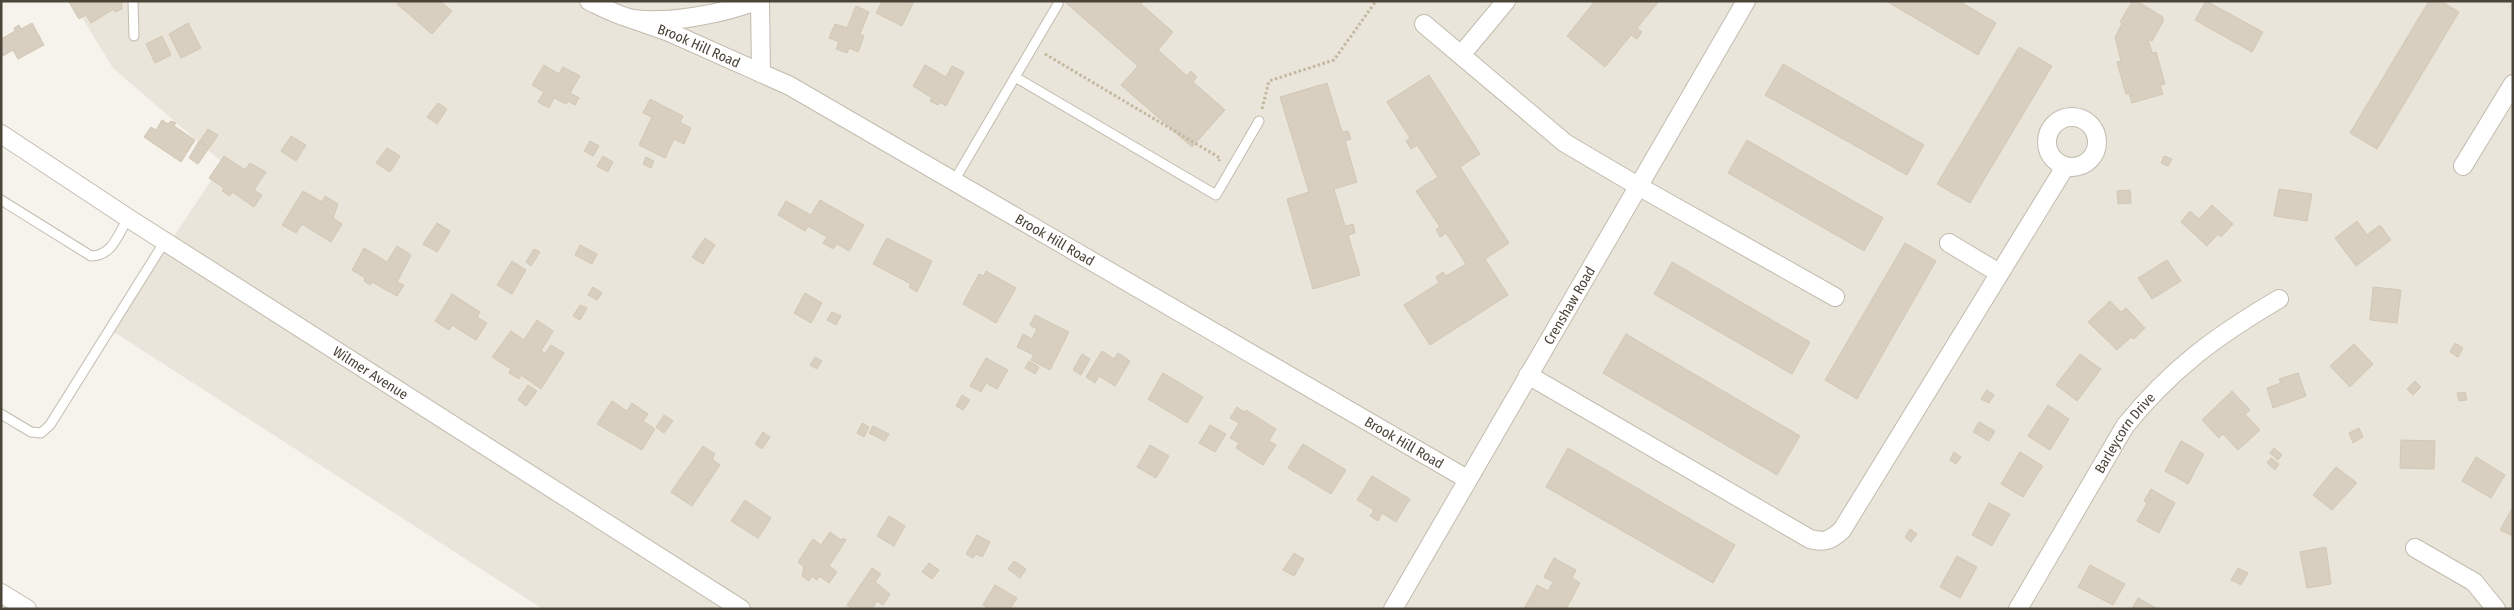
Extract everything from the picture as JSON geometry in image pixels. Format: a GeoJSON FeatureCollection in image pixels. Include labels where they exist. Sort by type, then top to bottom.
{"type":"FeatureCollection","features":[{"type":"Feature","properties":{"kind":"street","name":"Brook Hill Road"},"geometry":{"type":"LineString","coordinates":[[589,1],[669,32],[790,86],[1467,478]]}},
{"type":"Feature","properties":{"kind":"street"},"geometry":{"type":"LineString","coordinates":[[632,18],[703,15],[734,10],[756,1]]}},
{"type":"Feature","properties":{"kind":"street"},"geometry":{"type":"LineString","coordinates":[[760,1],[761,74]]}},
{"type":"Feature","properties":{"kind":"street"},"geometry":{"type":"LineString","coordinates":[[1461,55],[1506,1]]}},
{"type":"Feature","properties":{"kind":"street","name":"Crenshaw Road"},"geometry":{"type":"LineString","coordinates":[[1393,609],[1467,478],[1746,1]]}},
{"type":"Feature","properties":{"kind":"street"},"geometry":{"type":"LineString","coordinates":[[1424,24],[1565,143],[1835,297]]}},
{"type":"Feature","properties":{"kind":"street"},"geometry":{"type":"LineString","coordinates":[[2463,166],[2513,84]]}},
{"type":"Feature","properties":{"kind":"street","name":"Wilmer Avenue"},"geometry":{"type":"LineString","coordinates":[[1,134],[165,242],[741,609]]}},
{"type":"Feature","properties":{"kind":"street"},"geometry":{"type":"LineString","coordinates":[[1528,375],[1810,539],[1822,542],[1833,538],[1842,530],[2065,166]]}},
{"type":"Feature","properties":{"kind":"street"},"geometry":{"type":"LineString","coordinates":[[1949,243],[1999,273]]}},
{"type":"Feature","properties":{"kind":"street","name":"Barleycorn Drive"},"geometry":{"type":"LineString","coordinates":[[2018,609],[2125,426],[2147,399],[2188,359],[2238,324],[2279,300]]}},
{"type":"Feature","properties":{"kind":"street"},"geometry":{"type":"LineString","coordinates":[[2415,548],[2474,582],[2496,609]]}},
{"type":"Feature","properties":{"kind":"street"},"geometry":{"type":"LineString","coordinates":[[1,593],[27,609]]}},
{"type":"Feature","properties":{"kind":"lane"},"geometry":{"type":"LineString","coordinates":[[133,1],[134,36]]}},
{"type":"Feature","properties":{"kind":"lane"},"geometry":{"type":"LineString","coordinates":[[954,180],[1058,4]]}},
{"type":"Feature","properties":{"kind":"lane"},"geometry":{"type":"LineString","coordinates":[[1015,77],[1216,195],[1259,121]]}},
{"type":"Feature","properties":{"kind":"lane"},"geometry":{"type":"LineString","coordinates":[[1,200],[91,256],[102,256],[109,251],[128,218]]}},
{"type":"Feature","properties":{"kind":"lane"},"geometry":{"type":"LineString","coordinates":[[1,414],[31,432],[41,433],[50,425],[165,242]]}},
{"type":"Feature","properties":{"kind":"path"},"geometry":{"type":"LineString","coordinates":[[1259,121],[1269,81],[1334,60],[1376,1]]}},
{"type":"Feature","properties":{"kind":"path"},"geometry":{"type":"LineString","coordinates":[[1040,61],[1044,54],[1138,109],[1220,158],[1216,166]]}},
{"type":"Feature","properties":{"kind":"shaded area"},"geometry":{"type":"Polygon","coordinates":[[[72,1],[2513,1],[2513,609],[543,609],[111,330],[223,163],[113,68],[72,1]]]}},
{"type":"Feature","properties":{"kind":"building"},"geometry":{"type":"Polygon","coordinates":[[[122,1],[122,9],[115,12],[114,9],[91,23],[86,15],[79,19],[69,2],[122,1]]]}},
{"type":"Feature","properties":{"kind":"building"},"geometry":{"type":"Polygon","coordinates":[[[399,1],[440,1],[452,11],[432,34],[397,4],[399,1]]]}},
{"type":"Feature","properties":{"kind":"building"},"geometry":{"type":"Polygon","coordinates":[[[882,1],[914,1],[902,26],[876,13],[882,1]]]}},
{"type":"Feature","properties":{"kind":"building"},"geometry":{"type":"Polygon","coordinates":[[[1064,1],[1143,1],[1141,4],[1173,32],[1158,50],[1187,76],[1191,71],[1197,77],[1193,82],[1225,110],[1192,147],[1121,85],[1138,66],[1064,1]]]}},
{"type":"Feature","properties":{"kind":"building"},"geometry":{"type":"Polygon","coordinates":[[[1595,1],[1659,1],[1637,28],[1642,32],[1637,39],[1631,35],[1605,67],[1567,36],[1595,1]]]}},
{"type":"Feature","properties":{"kind":"building"},"geometry":{"type":"Polygon","coordinates":[[[1886,1],[1959,1],[1996,23],[1978,55],[1886,1]]]}},
{"type":"Feature","properties":{"kind":"building"},"geometry":{"type":"Polygon","coordinates":[[[2137,1],[2163,17],[2162,19],[2164,20],[2152,41],[2148,39],[2152,53],[2156,52],[2165,84],[2160,85],[2163,94],[2132,103],[2129,93],[2126,94],[2117,62],[2121,61],[2115,37],[2122,24],[2120,22],[2132,2],[2137,1]]]}},
{"type":"Feature","properties":{"kind":"building"},"geometry":{"type":"Polygon","coordinates":[[[2206,1],[2263,32],[2252,52],[2195,20],[2206,1]]]}},
{"type":"Feature","properties":{"kind":"building"},"geometry":{"type":"Polygon","coordinates":[[[2429,1],[2441,1],[2459,12],[2377,149],[2350,133],[2429,1]]]}},
{"type":"Feature","properties":{"kind":"building"},"geometry":{"type":"Polygon","coordinates":[[[856,6],[869,12],[860,34],[864,36],[858,52],[849,48],[847,53],[836,49],[839,42],[829,38],[835,24],[847,28],[856,6]]]}},
{"type":"Feature","properties":{"kind":"building"},"geometry":{"type":"Polygon","coordinates":[[[32,23],[44,45],[18,59],[13,50],[1,57],[1,39],[15,31],[14,28],[19,25],[21,29],[32,23]]]}},
{"type":"Feature","properties":{"kind":"building"},"geometry":{"type":"Polygon","coordinates":[[[188,23],[201,48],[181,58],[169,34],[188,23]]]}},
{"type":"Feature","properties":{"kind":"building"},"geometry":{"type":"Polygon","coordinates":[[[162,36],[171,55],[155,63],[146,44],[162,36]]]}},
{"type":"Feature","properties":{"kind":"building"},"geometry":{"type":"Polygon","coordinates":[[[2019,47],[2052,66],[1970,203],[1937,184],[2019,47]]]}},
{"type":"Feature","properties":{"kind":"building"},"geometry":{"type":"Polygon","coordinates":[[[1783,64],[1924,145],[1907,175],[1765,95],[1783,64]]]}},
{"type":"Feature","properties":{"kind":"building"},"geometry":{"type":"Polygon","coordinates":[[[544,65],[559,74],[563,67],[580,76],[570,93],[579,98],[575,105],[568,101],[566,104],[554,98],[549,108],[538,102],[544,92],[532,85],[544,65]]]}},
{"type":"Feature","properties":{"kind":"building"},"geometry":{"type":"Polygon","coordinates":[[[925,65],[946,77],[952,66],[964,72],[946,106],[940,102],[938,105],[930,101],[932,98],[913,86],[925,65]]]}},
{"type":"Feature","properties":{"kind":"building"},"geometry":{"type":"Polygon","coordinates":[[[1429,75],[1480,154],[1460,167],[1509,243],[1485,259],[1508,295],[1430,345],[1404,305],[1439,283],[1436,277],[1443,272],[1446,276],[1466,264],[1446,233],[1440,237],[1436,229],[1440,227],[1416,191],[1438,177],[1417,145],[1411,149],[1406,141],[1410,138],[1387,102],[1429,75]]]}},
{"type":"Feature","properties":{"kind":"building"},"geometry":{"type":"Polygon","coordinates":[[[1327,83],[1342,132],[1348,131],[1351,139],[1345,141],[1357,182],[1334,189],[1345,226],[1353,224],[1355,233],[1348,235],[1360,275],[1313,289],[1287,199],[1309,192],[1280,97],[1327,83]]]}},
{"type":"Feature","properties":{"kind":"building"},"geometry":{"type":"Polygon","coordinates":[[[650,99],[683,116],[680,122],[691,128],[684,144],[674,139],[665,158],[639,145],[652,117],[643,113],[650,99]]]}},
{"type":"Feature","properties":{"kind":"building"},"geometry":{"type":"Polygon","coordinates":[[[438,103],[447,109],[437,124],[427,117],[438,103]]]}},
{"type":"Feature","properties":{"kind":"building"},"geometry":{"type":"Polygon","coordinates":[[[162,120],[168,124],[171,121],[176,123],[174,126],[195,140],[181,162],[144,137],[151,127],[156,130],[162,120]]]}},
{"type":"Feature","properties":{"kind":"building"},"geometry":{"type":"Polygon","coordinates":[[[208,129],[218,135],[210,147],[200,141],[208,129]]]}},
{"type":"Feature","properties":{"kind":"building"},"geometry":{"type":"Polygon","coordinates":[[[291,136],[306,145],[296,161],[281,151],[291,136]]]}},
{"type":"Feature","properties":{"kind":"building"},"geometry":{"type":"Polygon","coordinates":[[[1747,140],[1883,218],[1864,251],[1728,173],[1747,140]]]}},
{"type":"Feature","properties":{"kind":"building"},"geometry":{"type":"Polygon","coordinates":[[[199,141],[209,148],[198,164],[189,158],[199,141]]]}},
{"type":"Feature","properties":{"kind":"building"},"geometry":{"type":"Polygon","coordinates":[[[590,141],[599,146],[593,156],[584,151],[590,141]]]}},
{"type":"Feature","properties":{"kind":"building"},"geometry":{"type":"Polygon","coordinates":[[[387,148],[400,156],[390,172],[376,163],[387,148]]]}},
{"type":"Feature","properties":{"kind":"building"},"geometry":{"type":"Polygon","coordinates":[[[224,156],[245,170],[250,163],[266,172],[254,190],[262,195],[254,207],[232,192],[230,196],[222,191],[224,188],[209,178],[224,156]]]}},
{"type":"Feature","properties":{"kind":"building"},"geometry":{"type":"Polygon","coordinates":[[[603,156],[613,162],[608,172],[597,166],[603,156]]]}},
{"type":"Feature","properties":{"kind":"building"},"geometry":{"type":"Polygon","coordinates":[[[2164,156],[2172,159],[2168,166],[2161,163],[2164,156]]]}},
{"type":"Feature","properties":{"kind":"building"},"geometry":{"type":"Polygon","coordinates":[[[646,157],[654,161],[651,168],[643,164],[646,157]]]}},
{"type":"Feature","properties":{"kind":"building"},"geometry":{"type":"Polygon","coordinates":[[[2279,189],[2312,194],[2307,221],[2274,216],[2279,189]]]}},
{"type":"Feature","properties":{"kind":"building"},"geometry":{"type":"Polygon","coordinates":[[[2130,190],[2131,203],[2118,204],[2117,191],[2130,190]]]}},
{"type":"Feature","properties":{"kind":"building"},"geometry":{"type":"Polygon","coordinates":[[[303,191],[322,202],[325,196],[338,204],[333,218],[342,224],[331,242],[302,224],[296,233],[282,225],[303,191]]]}},
{"type":"Feature","properties":{"kind":"building"},"geometry":{"type":"Polygon","coordinates":[[[820,200],[864,225],[849,251],[837,244],[833,249],[823,243],[827,237],[808,226],[805,231],[778,215],[786,201],[811,215],[820,200]]]}},
{"type":"Feature","properties":{"kind":"building"},"geometry":{"type":"Polygon","coordinates":[[[2212,205],[2233,224],[2221,237],[2218,234],[2207,246],[2181,222],[2190,211],[2199,219],[2212,205]]]}},
{"type":"Feature","properties":{"kind":"building"},"geometry":{"type":"Polygon","coordinates":[[[2357,221],[2367,235],[2380,225],[2391,240],[2356,266],[2335,238],[2357,221]]]}},
{"type":"Feature","properties":{"kind":"building"},"geometry":{"type":"Polygon","coordinates":[[[437,223],[450,231],[437,252],[423,244],[437,223]]]}},
{"type":"Feature","properties":{"kind":"building"},"geometry":{"type":"Polygon","coordinates":[[[705,238],[715,245],[703,264],[692,257],[705,238]]]}},
{"type":"Feature","properties":{"kind":"building"},"geometry":{"type":"Polygon","coordinates":[[[887,238],[932,261],[917,292],[909,287],[911,284],[873,264],[887,238]]]}},
{"type":"Feature","properties":{"kind":"building"},"geometry":{"type":"Polygon","coordinates":[[[1905,243],[1936,261],[1857,399],[1825,380],[1905,243]]]}},
{"type":"Feature","properties":{"kind":"building"},"geometry":{"type":"Polygon","coordinates":[[[580,245],[597,254],[592,264],[575,255],[580,245]]]}},
{"type":"Feature","properties":{"kind":"building"},"geometry":{"type":"Polygon","coordinates":[[[397,246],[411,255],[397,282],[404,285],[397,296],[372,282],[370,285],[364,281],[365,278],[352,270],[364,248],[387,262],[397,246]]]}},
{"type":"Feature","properties":{"kind":"building"},"geometry":{"type":"Polygon","coordinates":[[[534,249],[540,252],[531,266],[526,262],[534,249]]]}},
{"type":"Feature","properties":{"kind":"building"},"geometry":{"type":"Polygon","coordinates":[[[2167,260],[2181,281],[2152,299],[2138,278],[2167,260]]]}},
{"type":"Feature","properties":{"kind":"building"},"geometry":{"type":"Polygon","coordinates":[[[512,261],[526,270],[512,294],[497,285],[512,261]]]}},
{"type":"Feature","properties":{"kind":"building"},"geometry":{"type":"Polygon","coordinates":[[[1672,262],[1810,342],[1792,374],[1654,294],[1672,262]]]}},
{"type":"Feature","properties":{"kind":"building"},"geometry":{"type":"Polygon","coordinates":[[[986,271],[1016,288],[996,323],[963,304],[979,274],[984,276],[986,271]]]}},
{"type":"Feature","properties":{"kind":"building"},"geometry":{"type":"Polygon","coordinates":[[[593,287],[602,293],[597,300],[588,295],[593,287]]]}},
{"type":"Feature","properties":{"kind":"building"},"geometry":{"type":"Polygon","coordinates":[[[2373,287],[2401,290],[2397,323],[2370,320],[2373,287]]]}},
{"type":"Feature","properties":{"kind":"building"},"geometry":{"type":"Polygon","coordinates":[[[805,293],[822,303],[811,323],[794,313],[805,293]]]}},
{"type":"Feature","properties":{"kind":"building"},"geometry":{"type":"Polygon","coordinates":[[[452,294],[480,312],[477,317],[487,323],[476,340],[452,325],[449,330],[435,321],[452,294]]]}},
{"type":"Feature","properties":{"kind":"building"},"geometry":{"type":"Polygon","coordinates":[[[2110,301],[2121,312],[2126,308],[2145,328],[2134,339],[2131,337],[2117,350],[2088,322],[2110,301]]]}},
{"type":"Feature","properties":{"kind":"building"},"geometry":{"type":"Polygon","coordinates":[[[580,305],[587,308],[580,320],[573,316],[580,305]]]}},
{"type":"Feature","properties":{"kind":"building"},"geometry":{"type":"Polygon","coordinates":[[[832,312],[841,316],[836,325],[827,320],[832,312]]]}},
{"type":"Feature","properties":{"kind":"building"},"geometry":{"type":"Polygon","coordinates":[[[1035,315],[1069,332],[1050,370],[1031,360],[1034,355],[1017,347],[1023,334],[1032,339],[1037,329],[1030,325],[1035,315]]]}},
{"type":"Feature","properties":{"kind":"building"},"geometry":{"type":"Polygon","coordinates":[[[537,320],[553,331],[541,351],[545,353],[551,345],[564,353],[541,389],[521,375],[519,379],[509,373],[511,369],[492,357],[511,331],[524,340],[537,320]]]}},
{"type":"Feature","properties":{"kind":"building"},"geometry":{"type":"Polygon","coordinates":[[[1626,334],[1800,436],[1777,475],[1603,373],[1626,334]]]}},
{"type":"Feature","properties":{"kind":"building"},"geometry":{"type":"Polygon","coordinates":[[[2455,343],[2463,348],[2458,357],[2450,352],[2455,343]]]}},
{"type":"Feature","properties":{"kind":"building"},"geometry":{"type":"Polygon","coordinates":[[[2354,344],[2373,364],[2350,387],[2330,366],[2354,344]]]}},
{"type":"Feature","properties":{"kind":"building"},"geometry":{"type":"Polygon","coordinates":[[[1102,351],[1114,359],[1118,353],[1130,361],[1115,386],[1099,376],[1095,383],[1086,377],[1102,351]]]}},
{"type":"Feature","properties":{"kind":"building"},"geometry":{"type":"Polygon","coordinates":[[[1082,354],[1090,359],[1081,375],[1073,370],[1082,354]]]}},
{"type":"Feature","properties":{"kind":"building"},"geometry":{"type":"Polygon","coordinates":[[[2080,354],[2101,369],[2077,401],[2056,385],[2080,354]]]}},
{"type":"Feature","properties":{"kind":"building"},"geometry":{"type":"Polygon","coordinates":[[[815,357],[822,361],[817,369],[810,365],[815,357]]]}},
{"type":"Feature","properties":{"kind":"building"},"geometry":{"type":"Polygon","coordinates":[[[986,358],[1008,370],[997,389],[986,383],[981,392],[970,386],[986,358]]]}},
{"type":"Feature","properties":{"kind":"building"},"geometry":{"type":"Polygon","coordinates":[[[1029,361],[1039,367],[1035,374],[1025,368],[1029,361]]]}},
{"type":"Feature","properties":{"kind":"building"},"geometry":{"type":"Polygon","coordinates":[[[1163,373],[1203,397],[1187,423],[1148,399],[1163,373]]]}},
{"type":"Feature","properties":{"kind":"building"},"geometry":{"type":"Polygon","coordinates":[[[2298,373],[2306,396],[2273,408],[2267,388],[2281,383],[2279,379],[2298,373]]]}},
{"type":"Feature","properties":{"kind":"building"},"geometry":{"type":"Polygon","coordinates":[[[2415,381],[2421,387],[2413,395],[2407,389],[2415,381]]]}},
{"type":"Feature","properties":{"kind":"building"},"geometry":{"type":"Polygon","coordinates":[[[528,385],[537,391],[526,406],[518,400],[528,385]]]}},
{"type":"Feature","properties":{"kind":"building"},"geometry":{"type":"Polygon","coordinates":[[[1987,390],[1994,395],[1989,403],[1981,399],[1987,390]]]}},
{"type":"Feature","properties":{"kind":"building"},"geometry":{"type":"Polygon","coordinates":[[[2232,391],[2250,410],[2245,414],[2260,430],[2238,450],[2223,434],[2219,438],[2202,420],[2232,391]]]}},
{"type":"Feature","properties":{"kind":"building"},"geometry":{"type":"Polygon","coordinates":[[[2465,392],[2467,400],[2459,401],[2457,393],[2465,392]]]}},
{"type":"Feature","properties":{"kind":"building"},"geometry":{"type":"Polygon","coordinates":[[[962,395],[970,400],[963,410],[956,406],[962,395]]]}},
{"type":"Feature","properties":{"kind":"building"},"geometry":{"type":"Polygon","coordinates":[[[612,401],[627,411],[632,403],[648,414],[643,421],[655,429],[642,450],[597,424],[612,401]]]}},
{"type":"Feature","properties":{"kind":"building"},"geometry":{"type":"Polygon","coordinates":[[[2048,405],[2069,419],[2050,450],[2028,436],[2048,405]]]}},
{"type":"Feature","properties":{"kind":"building"},"geometry":{"type":"Polygon","coordinates":[[[1237,407],[1244,412],[1246,410],[1276,429],[1269,441],[1276,445],[1263,465],[1236,448],[1239,443],[1230,438],[1239,423],[1230,418],[1237,407]]]}},
{"type":"Feature","properties":{"kind":"building"},"geometry":{"type":"Polygon","coordinates":[[[664,415],[673,421],[664,433],[656,427],[664,415]]]}},
{"type":"Feature","properties":{"kind":"building"},"geometry":{"type":"Polygon","coordinates":[[[1979,422],[1995,431],[1989,441],[1973,432],[1979,422]]]}},
{"type":"Feature","properties":{"kind":"building"},"geometry":{"type":"Polygon","coordinates":[[[862,423],[869,427],[864,437],[857,433],[862,423]]]}},
{"type":"Feature","properties":{"kind":"building"},"geometry":{"type":"Polygon","coordinates":[[[1210,425],[1226,434],[1215,452],[1199,443],[1210,425]]]}},
{"type":"Feature","properties":{"kind":"building"},"geometry":{"type":"Polygon","coordinates":[[[873,426],[889,434],[885,441],[869,433],[873,426]]]}},
{"type":"Feature","properties":{"kind":"building"},"geometry":{"type":"Polygon","coordinates":[[[2359,428],[2363,437],[2353,443],[2349,433],[2359,428]]]}},
{"type":"Feature","properties":{"kind":"building"},"geometry":{"type":"Polygon","coordinates":[[[763,432],[770,437],[762,449],[755,444],[763,432]]]}},
{"type":"Feature","properties":{"kind":"building"},"geometry":{"type":"Polygon","coordinates":[[[2401,440],[2435,441],[2434,469],[2400,468],[2401,440]]]}},
{"type":"Feature","properties":{"kind":"building"},"geometry":{"type":"Polygon","coordinates":[[[2181,441],[2204,454],[2188,484],[2165,471],[2181,441]]]}},
{"type":"Feature","properties":{"kind":"building"},"geometry":{"type":"Polygon","coordinates":[[[1303,444],[1346,470],[1331,494],[1288,468],[1303,444]]]}},
{"type":"Feature","properties":{"kind":"building"},"geometry":{"type":"Polygon","coordinates":[[[1150,445],[1169,456],[1156,478],[1137,467],[1150,445]]]}},
{"type":"Feature","properties":{"kind":"building"},"geometry":{"type":"Polygon","coordinates":[[[703,446],[715,454],[712,459],[720,465],[692,506],[671,492],[703,446]]]}},
{"type":"Feature","properties":{"kind":"building"},"geometry":{"type":"Polygon","coordinates":[[[1568,448],[1735,545],[1713,583],[1546,487],[1568,448]]]}},
{"type":"Feature","properties":{"kind":"building"},"geometry":{"type":"Polygon","coordinates":[[[2274,448],[2282,455],[2278,460],[2270,453],[2274,448]]]}},
{"type":"Feature","properties":{"kind":"building"},"geometry":{"type":"Polygon","coordinates":[[[1954,452],[1961,457],[1956,464],[1950,460],[1954,452]]]}},
{"type":"Feature","properties":{"kind":"building"},"geometry":{"type":"Polygon","coordinates":[[[2020,452],[2043,466],[2023,497],[2001,484],[2020,452]]]}},
{"type":"Feature","properties":{"kind":"building"},"geometry":{"type":"Polygon","coordinates":[[[2476,457],[2505,475],[2491,498],[2462,481],[2476,457]]]}},
{"type":"Feature","properties":{"kind":"building"},"geometry":{"type":"Polygon","coordinates":[[[2271,458],[2279,464],[2275,470],[2267,463],[2271,458]]]}},
{"type":"Feature","properties":{"kind":"building"},"geometry":{"type":"Polygon","coordinates":[[[2336,467],[2357,483],[2332,510],[2313,495],[2336,467]]]}},
{"type":"Feature","properties":{"kind":"building"},"geometry":{"type":"Polygon","coordinates":[[[1372,476],[1410,499],[1396,522],[1382,513],[1378,521],[1370,516],[1374,510],[1357,500],[1372,476]]]}},
{"type":"Feature","properties":{"kind":"building"},"geometry":{"type":"Polygon","coordinates":[[[2151,489],[2175,503],[2159,533],[2137,521],[2147,503],[2144,501],[2151,489]]]}},
{"type":"Feature","properties":{"kind":"building"},"geometry":{"type":"Polygon","coordinates":[[[745,500],[771,518],[758,538],[731,521],[745,500]]]}},
{"type":"Feature","properties":{"kind":"building"},"geometry":{"type":"Polygon","coordinates":[[[1989,503],[2010,514],[1992,546],[1972,535],[1989,503]]]}},
{"type":"Feature","properties":{"kind":"building"},"geometry":{"type":"Polygon","coordinates":[[[2513,507],[2513,536],[2500,530],[2513,507]]]}},
{"type":"Feature","properties":{"kind":"building"},"geometry":{"type":"Polygon","coordinates":[[[889,516],[905,526],[894,546],[877,536],[889,516]]]}},
{"type":"Feature","properties":{"kind":"building"},"geometry":{"type":"Polygon","coordinates":[[[1910,529],[1917,534],[1911,542],[1905,537],[1910,529]]]}},
{"type":"Feature","properties":{"kind":"building"},"geometry":{"type":"Polygon","coordinates":[[[830,532],[841,540],[843,538],[846,540],[829,566],[837,572],[829,583],[819,576],[817,580],[812,576],[809,581],[802,576],[804,567],[798,562],[813,539],[821,545],[830,532]]]}},
{"type":"Feature","properties":{"kind":"building"},"geometry":{"type":"Polygon","coordinates":[[[977,535],[990,542],[982,557],[976,554],[973,558],[966,554],[977,535]]]}},
{"type":"Feature","properties":{"kind":"building"},"geometry":{"type":"Polygon","coordinates":[[[2326,547],[2331,584],[2307,588],[2300,552],[2326,547]]]}},
{"type":"Feature","properties":{"kind":"building"},"geometry":{"type":"Polygon","coordinates":[[[1294,553],[1304,559],[1294,576],[1283,570],[1294,553]]]}},
{"type":"Feature","properties":{"kind":"building"},"geometry":{"type":"Polygon","coordinates":[[[1957,556],[1977,567],[1960,598],[1940,587],[1957,556]]]}},
{"type":"Feature","properties":{"kind":"building"},"geometry":{"type":"Polygon","coordinates":[[[1554,558],[1576,570],[1572,578],[1580,583],[1566,609],[1524,609],[1537,585],[1548,591],[1553,582],[1544,577],[1554,558]]]}},
{"type":"Feature","properties":{"kind":"building"},"geometry":{"type":"Polygon","coordinates":[[[1014,561],[1026,569],[1020,578],[1008,569],[1014,561]]]}},
{"type":"Feature","properties":{"kind":"building"},"geometry":{"type":"Polygon","coordinates":[[[929,563],[939,570],[932,579],[922,572],[929,563]]]}},
{"type":"Feature","properties":{"kind":"building"},"geometry":{"type":"Polygon","coordinates":[[[2090,565],[2125,584],[2113,605],[2078,587],[2090,565]]]}},
{"type":"Feature","properties":{"kind":"building"},"geometry":{"type":"Polygon","coordinates":[[[872,568],[881,574],[875,582],[890,594],[883,605],[877,601],[872,609],[852,609],[847,605],[872,568]]]}},
{"type":"Feature","properties":{"kind":"building"},"geometry":{"type":"Polygon","coordinates":[[[2238,568],[2248,573],[2241,585],[2231,580],[2238,568]]]}},
{"type":"Feature","properties":{"kind":"building"},"geometry":{"type":"Polygon","coordinates":[[[995,585],[1017,598],[1010,609],[989,609],[983,605],[995,585]]]}},
{"type":"Feature","properties":{"kind":"building"},"geometry":{"type":"Polygon","coordinates":[[[2138,598],[2158,609],[2132,609],[2138,598]]]}}]}
